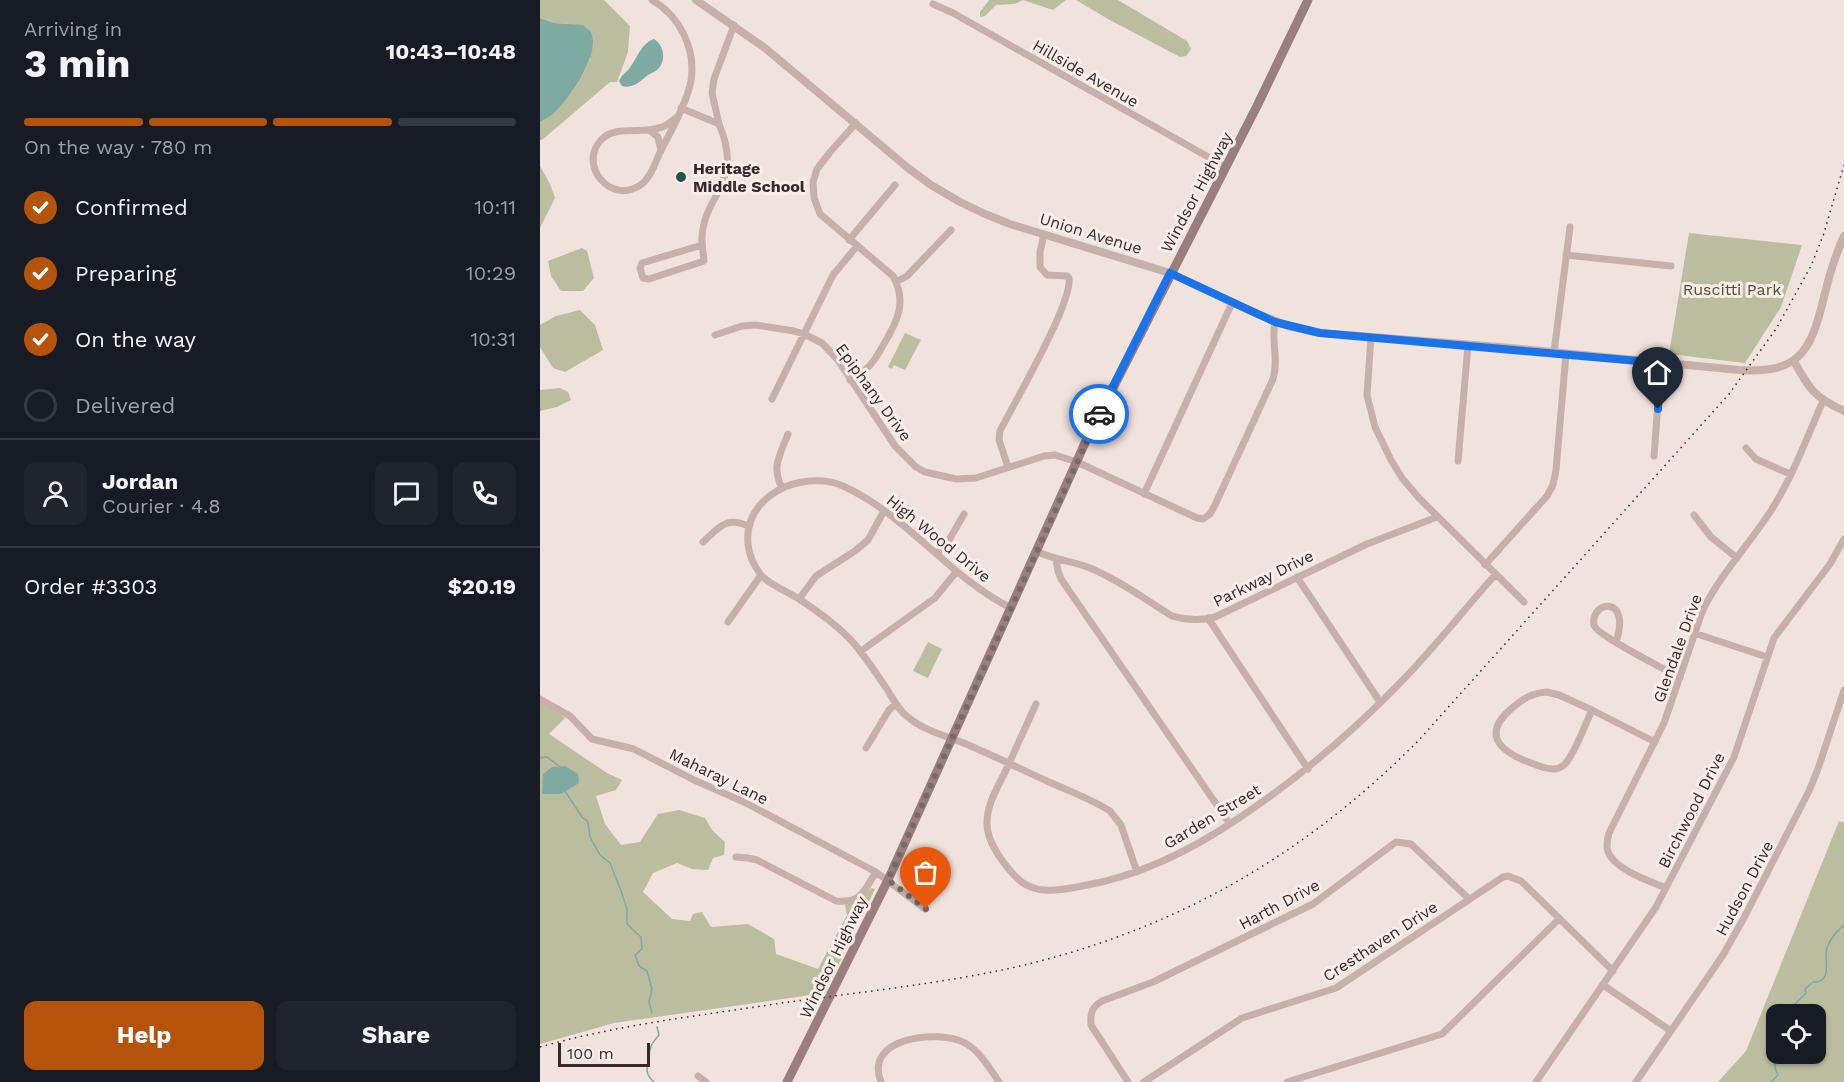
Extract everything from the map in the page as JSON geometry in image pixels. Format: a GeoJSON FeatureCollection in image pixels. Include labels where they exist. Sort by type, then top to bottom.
{"type":"FeatureCollection","features":[{"type":"Feature","properties":{"kind":"main road","name":"Windsor Highway"},"geometry":{"type":"LineString","coordinates":[[787,1082],[888,880],[1109,393],[1226,167],[1308,0]]}},
{"type":"Feature","properties":{"kind":"street"},"geometry":{"type":"LineString","coordinates":[[652,0],[667,11],[685,37],[690,50],[690,83],[675,125],[646,181],[636,188],[621,191],[604,185],[594,168],[593,158],[601,139],[618,132],[661,128],[676,117]]}},
{"type":"Feature","properties":{"kind":"street","name":"Union Avenue"},"geometry":{"type":"LineString","coordinates":[[696,0],[765,48],[908,168],[941,191],[985,214],[1170,273],[1275,322],[1320,333],[1762,371],[1779,368],[1794,361]]}},
{"type":"Feature","properties":{"kind":"street","name":"Hillside Avenue"},"geometry":{"type":"LineString","coordinates":[[933,4],[1226,167]]}},
{"type":"Feature","properties":{"kind":"street"},"geometry":{"type":"LineString","coordinates":[[702,245],[642,263],[640,268],[643,278],[649,279],[702,262],[704,258],[702,245],[704,222],[728,168],[725,138],[719,124],[712,93],[714,79],[734,25]]}},
{"type":"Feature","properties":{"kind":"street"},"geometry":{"type":"LineString","coordinates":[[681,108],[719,124]]}},
{"type":"Feature","properties":{"kind":"street"},"geometry":{"type":"LineString","coordinates":[[850,380],[875,360],[898,317],[900,303],[899,287],[896,282],[883,267],[820,214],[812,191],[817,169],[856,123]]}},
{"type":"Feature","properties":{"kind":"street"},"geometry":{"type":"LineString","coordinates":[[649,130],[658,137],[661,151]]}},
{"type":"Feature","properties":{"kind":"street"},"geometry":{"type":"LineString","coordinates":[[849,240],[895,185]]}},
{"type":"Feature","properties":{"kind":"street"},"geometry":{"type":"LineString","coordinates":[[1554,352],[1570,227]]}},
{"type":"Feature","properties":{"kind":"street"},"geometry":{"type":"LineString","coordinates":[[896,282],[907,276],[951,230]]}},
{"type":"Feature","properties":{"kind":"street"},"geometry":{"type":"LineString","coordinates":[[1008,467],[999,440],[1000,431],[1056,324],[1068,295],[1069,278],[1047,275],[1040,267],[1040,252],[1044,234]]}},
{"type":"Feature","properties":{"kind":"street"},"geometry":{"type":"LineString","coordinates":[[1844,236],[1830,272],[1814,336],[1807,348],[1794,361],[1807,385],[1823,401],[1844,411]]}},
{"type":"Feature","properties":{"kind":"street"},"geometry":{"type":"LineString","coordinates":[[772,399],[833,275],[857,246]]}},
{"type":"Feature","properties":{"kind":"street"},"geometry":{"type":"LineString","coordinates":[[1566,255],[1671,266]]}},
{"type":"Feature","properties":{"kind":"street"},"geometry":{"type":"LineString","coordinates":[[1144,494],[1232,303]]}},
{"type":"Feature","properties":{"kind":"street","name":"Epiphany Drive"},"geometry":{"type":"LineString","coordinates":[[715,335],[742,326],[774,327],[804,334],[828,348],[895,446],[916,467],[938,476],[956,479],[976,478],[1049,454],[1077,462],[1203,519],[1215,505],[1273,379],[1276,365],[1275,322]]}},
{"type":"Feature","properties":{"kind":"street"},"geometry":{"type":"LineString","coordinates":[[1371,337],[1368,395],[1375,427],[1391,460],[1402,478],[1437,517],[1524,602]]}},
{"type":"Feature","properties":{"kind":"street"},"geometry":{"type":"LineString","coordinates":[[1458,461],[1468,345]]}},
{"type":"Feature","properties":{"kind":"street"},"geometry":{"type":"LineString","coordinates":[[1485,565],[1540,504],[1552,485],[1556,470],[1566,354]]}},
{"type":"Feature","properties":{"kind":"street"},"geometry":{"type":"LineString","coordinates":[[1654,456],[1661,363]]}},
{"type":"Feature","properties":{"kind":"street","name":"Glendale Drive"},"geometry":{"type":"LineString","coordinates":[[1666,888],[1612,860],[1606,844],[1609,833],[1664,723],[1694,633],[1709,597],[1768,516],[1823,401]]}},
{"type":"Feature","properties":{"kind":"street"},"geometry":{"type":"LineString","coordinates":[[782,488],[776,471],[788,434]]}},
{"type":"Feature","properties":{"kind":"street"},"geometry":{"type":"LineString","coordinates":[[1746,448],[1756,459],[1790,474]]}},
{"type":"Feature","properties":{"kind":"street","name":"High Wood Drive"},"geometry":{"type":"LineString","coordinates":[[748,526],[760,504],[782,488],[800,483],[833,482],[884,511],[908,528],[992,599],[1011,608]]}},
{"type":"Feature","properties":{"kind":"street"},"geometry":{"type":"LineString","coordinates":[[799,599],[816,576],[868,540],[884,511]]}},
{"type":"Feature","properties":{"kind":"street"},"geometry":{"type":"LineString","coordinates":[[937,553],[948,542],[964,514]]}},
{"type":"Feature","properties":{"kind":"street"},"geometry":{"type":"LineString","coordinates":[[1694,515],[1711,537],[1737,558]]}},
{"type":"Feature","properties":{"kind":"street","name":"Parkway Drive"},"geometry":{"type":"LineString","coordinates":[[1036,551],[1056,560],[1088,567],[1172,616],[1197,620],[1248,602],[1367,544],[1437,517]]}},
{"type":"Feature","properties":{"kind":"street"},"geometry":{"type":"LineString","coordinates":[[703,542],[727,522],[738,522],[748,526],[749,552],[761,575],[799,599],[847,636],[861,651],[908,718],[1110,811],[1121,825],[1137,872]]}},
{"type":"Feature","properties":{"kind":"street","name":"Birchwood Drive"},"geometry":{"type":"LineString","coordinates":[[1536,1082],[1656,907],[1734,757],[1767,657],[1778,631],[1830,564],[1844,539]]}},
{"type":"Feature","properties":{"kind":"street"},"geometry":{"type":"LineString","coordinates":[[1056,560],[1061,579],[1230,824]]}},
{"type":"Feature","properties":{"kind":"street"},"geometry":{"type":"LineString","coordinates":[[861,651],[934,598],[957,571]]}},
{"type":"Feature","properties":{"kind":"street","name":"Garden Street"},"geometry":{"type":"LineString","coordinates":[[1036,704],[990,805],[987,828],[991,843],[1018,880],[1032,889],[1053,890],[1107,882],[1137,872],[1209,838],[1308,769],[1397,687],[1495,574]]}},
{"type":"Feature","properties":{"kind":"street"},"geometry":{"type":"LineString","coordinates":[[728,622],[761,575]]}},
{"type":"Feature","properties":{"kind":"street"},"geometry":{"type":"LineString","coordinates":[[1297,577],[1380,702]]}},
{"type":"Feature","properties":{"kind":"street"},"geometry":{"type":"LineString","coordinates":[[1616,642],[1620,616],[1614,608],[1604,606],[1595,618],[1595,627],[1599,632],[1616,642],[1680,678]]}},
{"type":"Feature","properties":{"kind":"street"},"geometry":{"type":"LineString","coordinates":[[1208,618],[1308,769]]}},
{"type":"Feature","properties":{"kind":"street"},"geometry":{"type":"LineString","coordinates":[[1694,633],[1767,657]]}},
{"type":"Feature","properties":{"kind":"street","name":"Hudson Drive"},"geometry":{"type":"LineString","coordinates":[[1636,1082],[1723,955],[1761,885],[1814,780],[1844,690]]}},
{"type":"Feature","properties":{"kind":"street"},"geometry":{"type":"LineString","coordinates":[[1592,710],[1568,762],[1560,768],[1552,769],[1518,758],[1502,749],[1497,741],[1497,725],[1506,713],[1520,701],[1536,693],[1547,692],[1592,710],[1654,742]]}},
{"type":"Feature","properties":{"kind":"street","name":"Maharay Lane"},"geometry":{"type":"LineString","coordinates":[[540,699],[570,716],[592,739],[634,749],[694,780],[744,802],[876,872],[926,909]]}},
{"type":"Feature","properties":{"kind":"street"},"geometry":{"type":"LineString","coordinates":[[866,748],[889,710],[896,704]]}},
{"type":"Feature","properties":{"kind":"street","name":"Harth Drive"},"geometry":{"type":"LineString","coordinates":[[1128,1082],[1091,1025],[1090,1016],[1095,1005],[1153,982],[1313,904],[1391,845],[1401,842],[1411,844],[1469,899]]}},
{"type":"Feature","properties":{"kind":"street"},"geometry":{"type":"LineString","coordinates":[[736,857],[757,860],[836,901],[849,902],[858,898],[876,872]]}},
{"type":"Feature","properties":{"kind":"street"},"geometry":{"type":"LineString","coordinates":[[1469,899],[1499,879],[1508,876],[1521,881],[1613,971]]}},
{"type":"Feature","properties":{"kind":"street","name":"Cresthaven Drive"},"geometry":{"type":"LineString","coordinates":[[1144,1082],[1242,1018],[1336,988],[1469,899]]}},
{"type":"Feature","properties":{"kind":"street"},"geometry":{"type":"LineString","coordinates":[[1287,1082],[1442,1034],[1557,916]]}},
{"type":"Feature","properties":{"kind":"street"},"geometry":{"type":"LineString","coordinates":[[1603,985],[1671,1031]]}},
{"type":"Feature","properties":{"kind":"street"},"geometry":{"type":"LineString","coordinates":[[880,1082],[878,1066],[880,1059],[888,1050],[901,1042],[920,1037],[950,1039],[967,1044],[982,1059],[999,1082]]}},
{"type":"Feature","properties":{"kind":"street"},"geometry":{"type":"LineString","coordinates":[[698,1076],[706,1082]]}},
{"type":"Feature","properties":{"kind":"green space"},"geometry":{"type":"Polygon","coordinates":[[[540,0],[604,0],[630,26],[628,52],[617,82],[610,82],[542,140],[540,140],[540,122],[555,112],[583,74],[590,59],[571,24],[554,23],[540,18],[540,0]]]}},
{"type":"Feature","properties":{"kind":"green space"},"geometry":{"type":"Polygon","coordinates":[[[989,0],[1023,0],[1015,4],[996,5],[985,16],[980,17],[980,12],[989,0]]]}},
{"type":"Feature","properties":{"kind":"green space"},"geometry":{"type":"Polygon","coordinates":[[[1023,0],[1066,0],[1053,10],[1023,0]]]}},
{"type":"Feature","properties":{"kind":"green space"},"geometry":{"type":"Polygon","coordinates":[[[1076,0],[1118,0],[1187,41],[1191,49],[1186,56],[1180,57],[1076,0]]]}},
{"type":"Feature","properties":{"kind":"green space"},"geometry":{"type":"Polygon","coordinates":[[[540,166],[555,198],[540,228],[540,166]]]}},
{"type":"Feature","properties":{"kind":"green space","name":"Ruscitti Park"},"geometry":{"type":"Polygon","coordinates":[[[1689,233],[1802,245],[1781,307],[1745,363],[1669,354],[1689,233]]]}},
{"type":"Feature","properties":{"kind":"green space"},"geometry":{"type":"Polygon","coordinates":[[[582,248],[587,251],[594,278],[583,291],[561,291],[551,276],[548,261],[582,248]]]}},
{"type":"Feature","properties":{"kind":"green space"},"geometry":{"type":"Polygon","coordinates":[[[580,310],[595,325],[603,350],[565,372],[553,368],[540,347],[540,325],[556,316],[580,310]]]}},
{"type":"Feature","properties":{"kind":"green space"},"geometry":{"type":"Polygon","coordinates":[[[905,333],[921,340],[905,370],[894,365],[892,369],[888,367],[905,333]]]}},
{"type":"Feature","properties":{"kind":"green space"},"geometry":{"type":"Polygon","coordinates":[[[560,388],[568,392],[571,400],[557,407],[540,411],[540,390],[560,388]]]}},
{"type":"Feature","properties":{"kind":"green space"},"geometry":{"type":"Polygon","coordinates":[[[928,642],[942,649],[928,678],[913,671],[928,642]]]}},
{"type":"Feature","properties":{"kind":"green space"},"geometry":{"type":"Polygon","coordinates":[[[540,700],[565,718],[549,734],[607,773],[622,780],[616,790],[596,796],[605,824],[621,845],[640,842],[658,814],[679,810],[705,818],[712,830],[725,842],[724,855],[713,858],[708,870],[692,869],[677,863],[653,873],[643,892],[672,919],[690,921],[693,914],[702,912],[711,927],[748,924],[774,939],[776,954],[818,969],[847,915],[845,905],[859,901],[871,888],[875,889],[825,993],[614,1023],[540,1044],[540,700]]]}},
{"type":"Feature","properties":{"kind":"green space"},"geometry":{"type":"Polygon","coordinates":[[[1839,821],[1844,823],[1844,1082],[1718,1082],[1746,1051],[1839,821]]]}},
{"type":"Feature","properties":{"kind":"water"},"geometry":{"type":"Polygon","coordinates":[[[540,18],[554,23],[583,25],[590,31],[593,40],[589,61],[576,85],[556,111],[540,122],[540,18]]]}},
{"type":"Feature","properties":{"kind":"water"},"geometry":{"type":"Polygon","coordinates":[[[654,39],[660,45],[663,53],[660,66],[636,84],[622,86],[619,81],[621,77],[642,48],[654,39]]]}},
{"type":"Feature","properties":{"kind":"water"},"geometry":{"type":"Polygon","coordinates":[[[565,766],[578,774],[579,783],[561,794],[542,794],[543,774],[552,767],[565,766]]]}},
{"type":"Feature","properties":{"kind":"waterway"},"geometry":{"type":"LineString","coordinates":[[540,758],[547,757],[559,766]]}},
{"type":"Feature","properties":{"kind":"waterway"},"geometry":{"type":"LineString","coordinates":[[565,791],[582,817],[588,822],[590,837],[600,855],[610,863],[627,909],[627,924],[641,937],[642,949],[635,955],[639,966],[647,971],[652,989],[649,1002],[652,1013]]}},
{"type":"Feature","properties":{"kind":"waterway"},"geometry":{"type":"LineString","coordinates":[[1795,1004],[1806,993],[1805,989],[1826,975],[1827,948],[1834,935],[1844,925]]}},
{"type":"Feature","properties":{"kind":"waterway"},"geometry":{"type":"LineString","coordinates":[[654,1082],[647,1073],[647,1067],[651,1047],[659,1035],[657,1027]]}},
{"type":"Feature","properties":{"kind":"waterway"},"geometry":{"type":"LineString","coordinates":[[1771,1082],[1778,1075],[1775,1064]]}},
{"type":"Feature","properties":{"kind":"railway"},"geometry":{"type":"LineString","coordinates":[[540,1047],[657,1022],[978,975],[1067,954],[1124,935],[1178,912],[1280,855],[1374,782],[1419,740],[1729,394],[1776,329],[1811,266],[1823,236],[1844,165]]}},
{"type":"Feature","properties":{"kind":"way so far"},"geometry":{"type":"LineString","coordinates":[[926,909],[888,880],[1099,414]]}},
{"type":"Feature","properties":{"kind":"place","name":"Heritage Middle School"},"geometry":{"type":"Point","coordinates":[681,177]}},
{"type":"Feature","properties":{"kind":"route"},"geometry":{"type":"LineString","coordinates":[[1099,414],[1170,273],[1275,322],[1320,333],[1500,347],[1661,363],[1658,409]]}}]}
